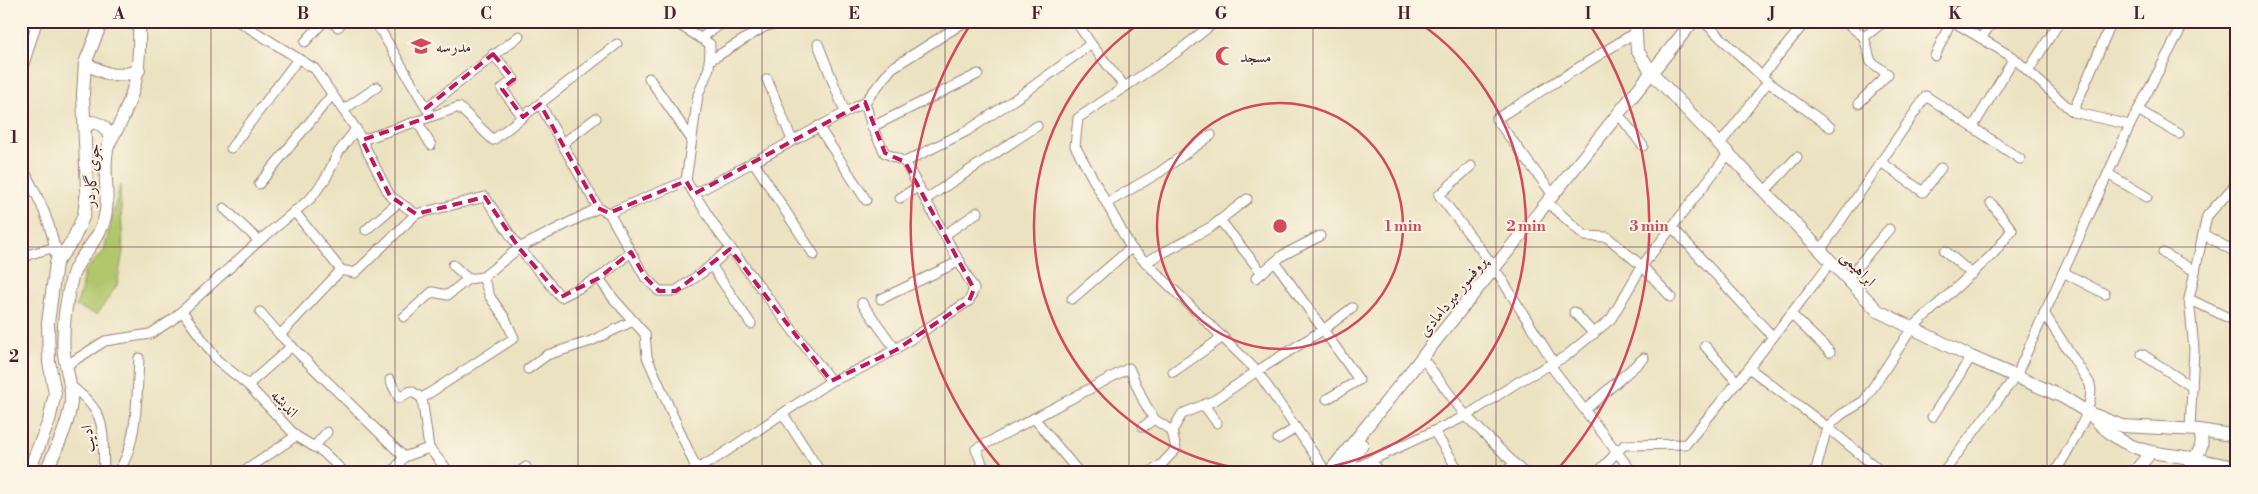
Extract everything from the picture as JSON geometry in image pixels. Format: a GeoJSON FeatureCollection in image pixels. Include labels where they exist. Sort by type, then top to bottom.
{"type":"FeatureCollection","features":[{"type":"Feature","properties":{"kind":"main road","name":"جوی گاردر"},"geometry":{"type":"LineString","coordinates":[[28,473],[50,421],[55,393],[49,362],[48,323],[56,263],[73,240],[84,215],[87,190],[86,127],[83,94],[84,63],[102,21]]}},
{"type":"Feature","properties":{"kind":"main road","name":"جوی گاردر"},"geometry":{"type":"LineString","coordinates":[[45,473],[70,409],[71,386],[64,354],[65,322],[71,283],[78,262],[88,251],[103,225],[106,203],[106,153],[110,138],[119,127],[135,90],[139,70],[139,21]]}},
{"type":"Feature","properties":{"kind":"main road","name":"پروفسور میردامادی"},"geometry":{"type":"LineString","coordinates":[[1553,201],[1624,120],[1693,21]]}},
{"type":"Feature","properties":{"kind":"main road","name":"پروفسور میردامادی"},"geometry":{"type":"LineString","coordinates":[[1328,473],[1424,362],[1655,75],[1703,21]]}},
{"type":"Feature","properties":{"kind":"main road","name":"ابراهیمی"},"geometry":{"type":"LineString","coordinates":[[1635,27],[1637,50],[1655,75],[1878,311],[1971,357],[2064,397],[2087,412]]}},
{"type":"Feature","properties":{"kind":"main road"},"geometry":{"type":"LineString","coordinates":[[84,63],[113,76],[139,70]]}},
{"type":"Feature","properties":{"kind":"main road"},"geometry":{"type":"LineString","coordinates":[[86,127],[92,122],[101,124],[106,129],[110,138]]}},
{"type":"Feature","properties":{"kind":"main road","name":"پروفسور میردامادی"},"geometry":{"type":"LineString","coordinates":[[1342,473],[1424,362]]}},
{"type":"Feature","properties":{"kind":"main road"},"geometry":{"type":"LineString","coordinates":[[2087,412],[2127,427],[2194,430],[2237,436]]}},
{"type":"Feature","properties":{"kind":"main road"},"geometry":{"type":"LineString","coordinates":[[2087,412],[2105,431],[2118,440],[2150,453],[2237,467]]}},
{"type":"Feature","properties":{"kind":"main road"},"geometry":{"type":"LineString","coordinates":[[2193,459],[2198,454],[2202,442],[2194,430]]}},
{"type":"Feature","properties":{"kind":"main road"},"geometry":{"type":"LineString","coordinates":[[2134,473],[2150,453]]}},
{"type":"Feature","properties":{"kind":"street"},"geometry":{"type":"LineString","coordinates":[[238,21],[315,69],[356,129],[390,196],[416,214]]}},
{"type":"Feature","properties":{"kind":"street"},"geometry":{"type":"LineString","coordinates":[[305,42],[324,21]]}},
{"type":"Feature","properties":{"kind":"street"},"geometry":{"type":"LineString","coordinates":[[331,21],[338,27],[343,21]]}},
{"type":"Feature","properties":{"kind":"street"},"geometry":{"type":"LineString","coordinates":[[375,21],[432,116]]}},
{"type":"Feature","properties":{"kind":"street"},"geometry":{"type":"LineString","coordinates":[[673,21],[710,44],[709,68],[698,94],[686,181],[730,248],[831,381]]}},
{"type":"Feature","properties":{"kind":"street"},"geometry":{"type":"LineString","coordinates":[[701,38],[725,21]]}},
{"type":"Feature","properties":{"kind":"street"},"geometry":{"type":"LineString","coordinates":[[710,60],[764,27],[783,21]]}},
{"type":"Feature","properties":{"kind":"street"},"geometry":{"type":"LineString","coordinates":[[694,194],[865,102],[892,68],[966,21]]}},
{"type":"Feature","properties":{"kind":"street"},"geometry":{"type":"LineString","coordinates":[[1076,21],[1124,87]]}},
{"type":"Feature","properties":{"kind":"street"},"geometry":{"type":"LineString","coordinates":[[1216,21],[1180,50],[1078,118],[1075,146],[1131,248],[1257,371],[1328,473]]}},
{"type":"Feature","properties":{"kind":"street"},"geometry":{"type":"LineString","coordinates":[[1703,21],[1765,79],[1830,127]]}},
{"type":"Feature","properties":{"kind":"street"},"geometry":{"type":"LineString","coordinates":[[1342,473],[1466,416],[1518,382],[1566,356],[1611,320],[1642,266],[1672,227],[1725,149],[1765,79],[1806,21]]}},
{"type":"Feature","properties":{"kind":"street"},"geometry":{"type":"LineString","coordinates":[[1844,21],[1864,37],[1871,62],[1888,74],[1858,103]]}},
{"type":"Feature","properties":{"kind":"street"},"geometry":{"type":"LineString","coordinates":[[1864,37],[1885,21]]}},
{"type":"Feature","properties":{"kind":"street"},"geometry":{"type":"LineString","coordinates":[[1934,56],[1951,21],[2014,58],[2073,112],[2130,125]]}},
{"type":"Feature","properties":{"kind":"street"},"geometry":{"type":"LineString","coordinates":[[1980,38],[1993,21]]}},
{"type":"Feature","properties":{"kind":"street"},"geometry":{"type":"LineString","coordinates":[[2028,71],[2060,21]]}},
{"type":"Feature","properties":{"kind":"street"},"geometry":{"type":"LineString","coordinates":[[2073,112],[2112,21]]}},
{"type":"Feature","properties":{"kind":"street"},"geometry":{"type":"LineString","coordinates":[[1943,473],[2016,376],[2130,125],[2185,21]]}},
{"type":"Feature","properties":{"kind":"street"},"geometry":{"type":"LineString","coordinates":[[21,26],[39,22]]}},
{"type":"Feature","properties":{"kind":"street"},"geometry":{"type":"LineString","coordinates":[[21,74],[39,22]]}},
{"type":"Feature","properties":{"kind":"street"},"geometry":{"type":"LineString","coordinates":[[1635,27],[1496,118],[1553,201],[1585,236],[1607,237],[1642,266],[1671,297]]}},
{"type":"Feature","properties":{"kind":"street"},"geometry":{"type":"LineString","coordinates":[[426,108],[493,54],[519,36]]}},
{"type":"Feature","properties":{"kind":"street"},"geometry":{"type":"LineString","coordinates":[[362,140],[459,107],[493,140],[617,44]]}},
{"type":"Feature","properties":{"kind":"street"},"geometry":{"type":"LineString","coordinates":[[818,44],[845,112]]}},
{"type":"Feature","properties":{"kind":"street"},"geometry":{"type":"LineString","coordinates":[[905,162],[967,131],[1024,93],[1091,44]]}},
{"type":"Feature","properties":{"kind":"street"},"geometry":{"type":"LineString","coordinates":[[493,54],[514,79],[502,89],[523,117]]}},
{"type":"Feature","properties":{"kind":"street"},"geometry":{"type":"LineString","coordinates":[[1973,127],[2014,58]]}},
{"type":"Feature","properties":{"kind":"street"},"geometry":{"type":"LineString","coordinates":[[231,148],[298,59]]}},
{"type":"Feature","properties":{"kind":"street"},"geometry":{"type":"LineString","coordinates":[[872,127],[978,74]]}},
{"type":"Feature","properties":{"kind":"street"},"geometry":{"type":"LineString","coordinates":[[649,78],[692,140]]}},
{"type":"Feature","properties":{"kind":"street"},"geometry":{"type":"LineString","coordinates":[[767,79],[792,140]]}},
{"type":"Feature","properties":{"kind":"street"},"geometry":{"type":"LineString","coordinates":[[343,110],[378,87]]}},
{"type":"Feature","properties":{"kind":"street"},"geometry":{"type":"LineString","coordinates":[[259,184],[332,95]]}},
{"type":"Feature","properties":{"kind":"street"},"geometry":{"type":"LineString","coordinates":[[1820,251],[1926,96],[2020,159]]}},
{"type":"Feature","properties":{"kind":"street"},"geometry":{"type":"LineString","coordinates":[[599,278],[612,298],[645,334],[647,358],[692,470],[715,459],[831,381],[854,373],[896,350],[970,302],[974,289],[946,234],[905,162],[886,153],[872,127],[865,102]]}},
{"type":"Feature","properties":{"kind":"street"},"geometry":{"type":"LineString","coordinates":[[540,104],[598,208],[609,213],[645,277],[659,291],[676,291],[730,248]]}},
{"type":"Feature","properties":{"kind":"street"},"geometry":{"type":"LineString","coordinates":[[2138,110],[2179,134]]}},
{"type":"Feature","properties":{"kind":"street"},"geometry":{"type":"LineString","coordinates":[[562,144],[596,118]]}},
{"type":"Feature","properties":{"kind":"street"},"geometry":{"type":"LineString","coordinates":[[1624,120],[1643,146]]}},
{"type":"Feature","properties":{"kind":"street"},"geometry":{"type":"LineString","coordinates":[[417,121],[431,146]]}},
{"type":"Feature","properties":{"kind":"street"},"geometry":{"type":"LineString","coordinates":[[818,126],[866,200]]}},
{"type":"Feature","properties":{"kind":"street"},"geometry":{"type":"LineString","coordinates":[[926,199],[1038,126]]}},
{"type":"Feature","properties":{"kind":"street"},"geometry":{"type":"LineString","coordinates":[[67,365],[105,341],[150,334],[172,320],[259,241],[311,198],[326,178],[338,153],[356,129]]}},
{"type":"Feature","properties":{"kind":"street"},"geometry":{"type":"LineString","coordinates":[[1106,203],[1160,172],[1211,135]]}},
{"type":"Feature","properties":{"kind":"street"},"geometry":{"type":"LineString","coordinates":[[1765,191],[1797,157]]}},
{"type":"Feature","properties":{"kind":"street"},"geometry":{"type":"LineString","coordinates":[[753,161],[814,255]]}},
{"type":"Feature","properties":{"kind":"street"},"geometry":{"type":"LineString","coordinates":[[1881,162],[1924,192],[1941,168]]}},
{"type":"Feature","properties":{"kind":"street"},"geometry":{"type":"LineString","coordinates":[[1471,166],[1439,195],[1497,272],[1552,364],[1634,473]]}},
{"type":"Feature","properties":{"kind":"street"},"geometry":{"type":"LineString","coordinates":[[22,168],[42,206],[56,247],[56,263]]}},
{"type":"Feature","properties":{"kind":"street"},"geometry":{"type":"LineString","coordinates":[[2108,174],[2147,197]]}},
{"type":"Feature","properties":{"kind":"street"},"geometry":{"type":"LineString","coordinates":[[609,213],[686,181]]}},
{"type":"Feature","properties":{"kind":"street"},"geometry":{"type":"LineString","coordinates":[[2194,430],[2192,387],[2194,348],[2189,299],[2207,216],[2237,184]]}},
{"type":"Feature","properties":{"kind":"street"},"geometry":{"type":"LineString","coordinates":[[900,198],[919,186]]}},
{"type":"Feature","properties":{"kind":"street"},"geometry":{"type":"LineString","coordinates":[[294,212],[341,270],[355,273],[416,214],[485,197],[519,248],[561,297],[599,278],[631,252]]}},
{"type":"Feature","properties":{"kind":"street"},"geometry":{"type":"LineString","coordinates":[[1146,262],[1220,220],[1247,199]]}},
{"type":"Feature","properties":{"kind":"street"},"geometry":{"type":"LineString","coordinates":[[366,230],[399,202]]}},
{"type":"Feature","properties":{"kind":"street"},"geometry":{"type":"LineString","coordinates":[[1812,473],[1816,470],[1827,427],[1842,414],[1864,401],[1912,328],[1993,254],[2012,230],[1991,203]]}},
{"type":"Feature","properties":{"kind":"street"},"geometry":{"type":"LineString","coordinates":[[224,208],[259,241]]}},
{"type":"Feature","properties":{"kind":"street"},"geometry":{"type":"LineString","coordinates":[[404,317],[432,292],[448,295],[468,279],[483,277],[519,248],[598,208]]}},
{"type":"Feature","properties":{"kind":"street"},"geometry":{"type":"LineString","coordinates":[[946,234],[978,212]]}},
{"type":"Feature","properties":{"kind":"street"},"geometry":{"type":"LineString","coordinates":[[1220,220],[1259,276],[1283,256],[1320,236]]}},
{"type":"Feature","properties":{"kind":"street"},"geometry":{"type":"LineString","coordinates":[[1672,227],[1773,337]]}},
{"type":"Feature","properties":{"kind":"street"},"geometry":{"type":"LineString","coordinates":[[1847,279],[1889,229]]}},
{"type":"Feature","properties":{"kind":"street"},"geometry":{"type":"LineString","coordinates":[[2203,234],[2237,253]]}},
{"type":"Feature","properties":{"kind":"street"},"geometry":{"type":"LineString","coordinates":[[21,261],[30,254],[56,247]]}},
{"type":"Feature","properties":{"kind":"street"},"geometry":{"type":"LineString","coordinates":[[1072,299],[1131,248]]}},
{"type":"Feature","properties":{"kind":"street"},"geometry":{"type":"LineString","coordinates":[[1945,250],[1972,274]]}},
{"type":"Feature","properties":{"kind":"street"},"geometry":{"type":"LineString","coordinates":[[2163,253],[2195,272]]}},
{"type":"Feature","properties":{"kind":"street"},"geometry":{"type":"LineString","coordinates":[[881,299],[960,261]]}},
{"type":"Feature","properties":{"kind":"street"},"geometry":{"type":"LineString","coordinates":[[1275,262],[1359,380],[1327,399]]}},
{"type":"Feature","properties":{"kind":"street"},"geometry":{"type":"LineString","coordinates":[[1597,473],[1624,445],[1686,444],[1749,368],[1831,262]]}},
{"type":"Feature","properties":{"kind":"street"},"geometry":{"type":"LineString","coordinates":[[453,265],[468,279]]}},
{"type":"Feature","properties":{"kind":"street"},"geometry":{"type":"LineString","coordinates":[[710,265],[752,324]]}},
{"type":"Feature","properties":{"kind":"street"},"geometry":{"type":"LineString","coordinates":[[280,334],[341,270]]}},
{"type":"Feature","properties":{"kind":"street"},"geometry":{"type":"LineString","coordinates":[[2063,272],[2105,294]]}},
{"type":"Feature","properties":{"kind":"street"},"geometry":{"type":"LineString","coordinates":[[422,398],[514,338],[505,318],[490,297],[483,277]]}},
{"type":"Feature","properties":{"kind":"street"},"geometry":{"type":"LineString","coordinates":[[2189,299],[2237,322]]}},
{"type":"Feature","properties":{"kind":"street"},"geometry":{"type":"LineString","coordinates":[[862,303],[896,350]]}},
{"type":"Feature","properties":{"kind":"street"},"geometry":{"type":"LineString","coordinates":[[1148,473],[1159,467],[1176,449],[1172,430],[1182,414],[1215,400],[1257,371],[1324,330],[1352,308]]}},
{"type":"Feature","properties":{"kind":"street"},"geometry":{"type":"LineString","coordinates":[[182,311],[217,360],[248,385]]}},
{"type":"Feature","properties":{"kind":"street"},"geometry":{"type":"LineString","coordinates":[[260,312],[404,456]]}},
{"type":"Feature","properties":{"kind":"street"},"geometry":{"type":"LineString","coordinates":[[1574,312],[1594,334]]}},
{"type":"Feature","properties":{"kind":"street"},"geometry":{"type":"LineString","coordinates":[[2044,313],[2090,384],[2087,412],[2055,473]]}},
{"type":"Feature","properties":{"kind":"street"},"geometry":{"type":"LineString","coordinates":[[1791,314],[1830,352]]}},
{"type":"Feature","properties":{"kind":"street"},"geometry":{"type":"LineString","coordinates":[[528,368],[547,355],[591,342],[633,321]]}},
{"type":"Feature","properties":{"kind":"street"},"geometry":{"type":"LineString","coordinates":[[1173,372],[1223,337]]}},
{"type":"Feature","properties":{"kind":"street","name":"اندیشه"},"geometry":{"type":"LineString","coordinates":[[242,473],[296,436],[248,385],[292,346]]}},
{"type":"Feature","properties":{"kind":"street"},"geometry":{"type":"LineString","coordinates":[[1705,346],[1737,382]]}},
{"type":"Feature","properties":{"kind":"street"},"geometry":{"type":"LineString","coordinates":[[2142,354],[2192,387]]}},
{"type":"Feature","properties":{"kind":"street"},"geometry":{"type":"LineString","coordinates":[[1932,417],[1971,357]]}},
{"type":"Feature","properties":{"kind":"street"},"geometry":{"type":"LineString","coordinates":[[117,473],[123,466],[135,419],[139,358]]}},
{"type":"Feature","properties":{"kind":"street"},"geometry":{"type":"LineString","coordinates":[[1585,410],[1644,358]]}},
{"type":"Feature","properties":{"kind":"street"},"geometry":{"type":"LineString","coordinates":[[1424,362],[1466,416],[1524,473]]}},
{"type":"Feature","properties":{"kind":"street"},"geometry":{"type":"LineString","coordinates":[[986,473],[976,449],[1129,368],[1142,400],[1154,419],[1172,430]]}},
{"type":"Feature","properties":{"kind":"street"},"geometry":{"type":"LineString","coordinates":[[1749,368],[1827,427],[1883,473]]}},
{"type":"Feature","properties":{"kind":"street"},"geometry":{"type":"LineString","coordinates":[[390,380],[399,398],[411,391],[422,398],[430,448],[450,473]]}},
{"type":"Feature","properties":{"kind":"street","name":"ادیب"},"geometry":{"type":"LineString","coordinates":[[71,386],[89,400],[102,419],[104,473]]}},
{"type":"Feature","properties":{"kind":"street"},"geometry":{"type":"LineString","coordinates":[[1204,405],[1217,423]]}},
{"type":"Feature","properties":{"kind":"street"},"geometry":{"type":"LineString","coordinates":[[783,414],[821,473]]}},
{"type":"Feature","properties":{"kind":"street"},"geometry":{"type":"LineString","coordinates":[[1034,418],[1076,470]]}},
{"type":"Feature","properties":{"kind":"street"},"geometry":{"type":"LineString","coordinates":[[1142,427],[1154,419]]}},
{"type":"Feature","properties":{"kind":"street"},"geometry":{"type":"LineString","coordinates":[[1278,439],[1296,428]]}},
{"type":"Feature","properties":{"kind":"street"},"geometry":{"type":"LineString","coordinates":[[1434,431],[1457,468]]}},
{"type":"Feature","properties":{"kind":"street"},"geometry":{"type":"LineString","coordinates":[[314,447],[327,432]]}},
{"type":"Feature","properties":{"kind":"street"},"geometry":{"type":"LineString","coordinates":[[296,436],[323,452],[345,473]]}},
{"type":"Feature","properties":{"kind":"street"},"geometry":{"type":"LineString","coordinates":[[392,473],[404,456],[430,448]]}},
{"type":"Feature","properties":{"kind":"street"},"geometry":{"type":"LineString","coordinates":[[2184,473],[2193,459]]}},
{"type":"Feature","properties":{"kind":"street"},"geometry":{"type":"LineString","coordinates":[[1371,460],[1379,473]]}},
{"type":"Feature","properties":{"kind":"street"},"geometry":{"type":"LineString","coordinates":[[1504,473],[1514,464]]}},
{"type":"Feature","properties":{"kind":"street"},"geometry":{"type":"LineString","coordinates":[[518,473],[526,467]]}},
{"type":"Feature","properties":{"kind":"street"},"geometry":{"type":"LineString","coordinates":[[2232,473],[2237,467]]}},
{"type":"Feature","properties":{"kind":"highlighted area"},"geometry":{"type":"Polygon","coordinates":[[[493,54],[514,79],[502,89],[523,117],[540,104],[598,208],[609,213],[686,181],[694,194],[865,102],[885,153],[905,162],[974,289],[969,301],[896,350],[831,381],[730,249],[676,291],[659,291],[645,277],[631,252],[599,278],[561,297],[519,248],[485,197],[416,214],[390,196],[362,140],[432,116],[426,108],[493,54]]]}},
{"type":"Feature","properties":{"kind":"green space"},"geometry":{"type":"Polygon","coordinates":[[[120,185],[123,251],[117,285],[97,315],[76,306],[81,291],[84,271],[104,251],[120,185]]]}},
{"type":"Feature","properties":{"kind":"place","name":"مدرسه"},"geometry":{"type":"Point","coordinates":[421,46]}},
{"type":"Feature","properties":{"kind":"place","name":"مسجد"},"geometry":{"type":"Point","coordinates":[1225,56]}}]}
